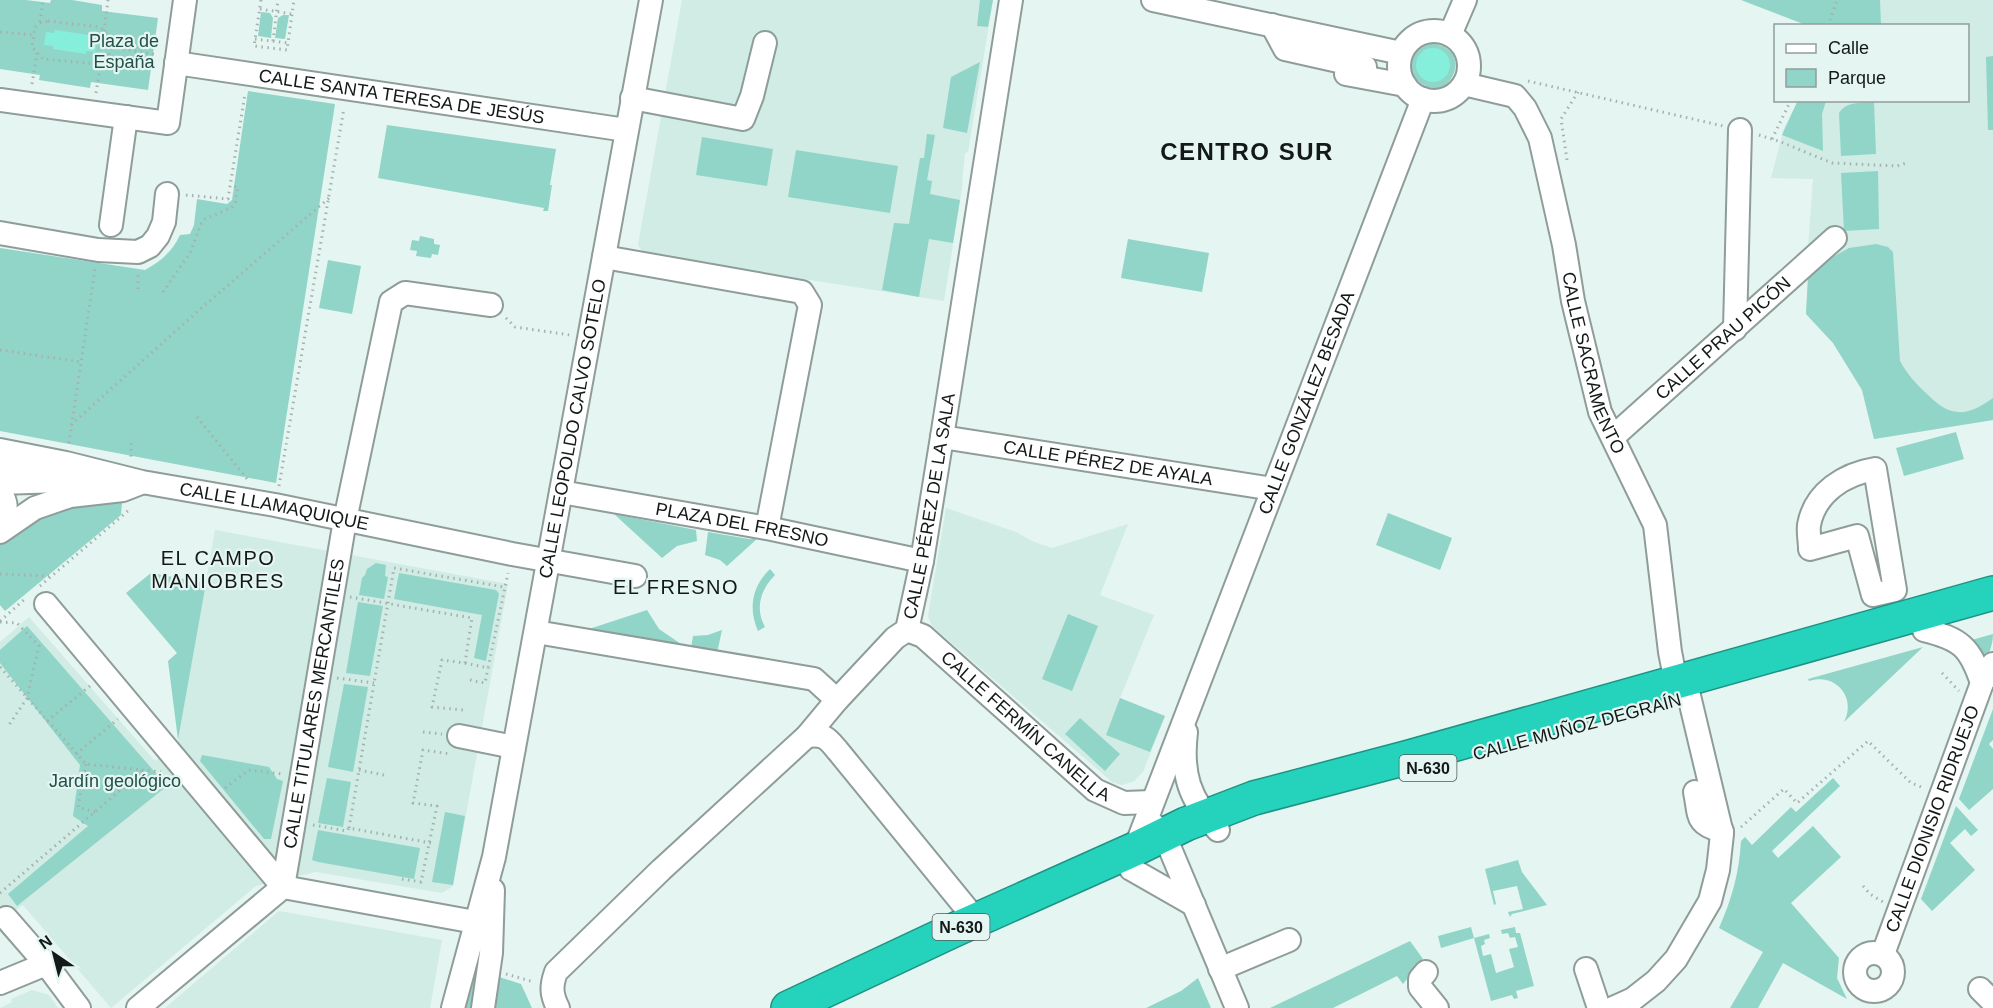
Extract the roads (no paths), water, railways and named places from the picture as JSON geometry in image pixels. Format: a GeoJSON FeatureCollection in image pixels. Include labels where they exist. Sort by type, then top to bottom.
{"type":"FeatureCollection","features":[{"type":"Feature","properties":{"kind":"highway","name":"CALLE MUÑOZ DEGRAÍN"},"geometry":{"type":"LineString","coordinates":[[1683,686],[1888,606],[1993,593]]}},
{"type":"Feature","properties":{"kind":"highway","name":"CALLE MUÑOZ DEGRAÍN"},"geometry":{"type":"LineString","coordinates":[[1150,837],[1211,823],[1254,798],[1683,686],[1924,630],[1993,611]]}},
{"type":"Feature","properties":{"kind":"highway","name":"N-630"},"geometry":{"type":"LineString","coordinates":[[788,1008],[1150,837]]}},
{"type":"Feature","properties":{"kind":"highway","name":"N-630"},"geometry":{"type":"LineString","coordinates":[[830,1008],[1150,837]]}},
{"type":"Feature","properties":{"kind":"street"},"geometry":{"type":"LineString","coordinates":[[0,100],[168,123],[166,64],[185,0]]}},
{"type":"Feature","properties":{"kind":"street","name":"CALLE LEOPOLDO CALVO SOTELO"},"geometry":{"type":"LineString","coordinates":[[453,1008],[475,922],[495,857],[651,0]]}},
{"type":"Feature","properties":{"kind":"street","name":"CALLE PÉREZ DE LA SALA"},"geometry":{"type":"LineString","coordinates":[[558,1008],[552,996],[551,986],[555,972],[661,870],[807,736],[895,638],[907,630],[922,561],[1011,0]]}},
{"type":"Feature","properties":{"kind":"street"},"geometry":{"type":"LineString","coordinates":[[1153,0],[1221,7],[1272,25],[1401,53]]}},
{"type":"Feature","properties":{"kind":"street"},"geometry":{"type":"LineString","coordinates":[[1450,34],[1466,0]]}},
{"type":"Feature","properties":{"kind":"street"},"geometry":{"type":"LineString","coordinates":[[1272,25],[1285,49],[1365,67]]}},
{"type":"Feature","properties":{"kind":"street"},"geometry":{"type":"LineString","coordinates":[[1427,31],[1450,34],[1460,41],[1466,51],[1469,62],[1464,84],[1446,99],[1434,101],[1413,94],[1400,75],[1401,53],[1407,43],[1416,35],[1427,31]]}},
{"type":"Feature","properties":{"kind":"street"},"geometry":{"type":"LineString","coordinates":[[632,98],[743,119],[752,96],[765,43]]}},
{"type":"Feature","properties":{"kind":"street","name":"CALLE SANTA TERESA DE JESÚS"},"geometry":{"type":"LineString","coordinates":[[166,64],[626,130]]}},
{"type":"Feature","properties":{"kind":"street"},"geometry":{"type":"LineString","coordinates":[[1333,72],[1405,85]]}},
{"type":"Feature","properties":{"kind":"street","name":"CALLE SACRAMENTO"},"geometry":{"type":"LineString","coordinates":[[1464,84],[1515,96],[1525,108],[1540,138],[1600,412],[1655,525],[1670,652],[1683,686],[1722,832]]}},
{"type":"Feature","properties":{"kind":"street","name":"CALLE GONZÁLEZ BESADA"},"geometry":{"type":"LineString","coordinates":[[1150,837],[1189,706],[1423,99]]}},
{"type":"Feature","properties":{"kind":"street"},"geometry":{"type":"LineString","coordinates":[[111,225],[126,117]]}},
{"type":"Feature","properties":{"kind":"street"},"geometry":{"type":"LineString","coordinates":[[1735,329],[1740,130]]}},
{"type":"Feature","properties":{"kind":"street"},"geometry":{"type":"LineString","coordinates":[[0,233],[98,250],[138,252],[150,246],[158,236],[164,222],[167,194]]}},
{"type":"Feature","properties":{"kind":"street","name":"CALLE PRAU PICÓN"},"geometry":{"type":"LineString","coordinates":[[1613,437],[1835,238]]}},
{"type":"Feature","properties":{"kind":"street"},"geometry":{"type":"LineString","coordinates":[[604,257],[802,292],[810,305],[767,528]]}},
{"type":"Feature","properties":{"kind":"street","name":"CALLE TITULARES MERCANTILES"},"geometry":{"type":"LineString","coordinates":[[283,887],[345,520],[391,302],[405,293],[491,305]]}},
{"type":"Feature","properties":{"kind":"street","name":"CALLE PÉREZ DE AYALA"},"geometry":{"type":"LineString","coordinates":[[942,437],[1273,489]]}},
{"type":"Feature","properties":{"kind":"street","name":"CALLE LLAMAQUIQUE"},"geometry":{"type":"LineString","coordinates":[[0,450],[66,463],[136,484],[272,505],[512,554],[635,576]]}},
{"type":"Feature","properties":{"kind":"street"},"geometry":{"type":"LineString","coordinates":[[0,467],[110,483],[136,484]]}},
{"type":"Feature","properties":{"kind":"street"},"geometry":{"type":"LineString","coordinates":[[1875,469],[1895,590],[1888,606],[1873,595],[1857,536],[1810,549],[1809,525],[1816,506],[1826,491],[1845,478],[1875,469]]}},
{"type":"Feature","properties":{"kind":"street"},"geometry":{"type":"LineString","coordinates":[[0,483],[92,480]]}},
{"type":"Feature","properties":{"kind":"street"},"geometry":{"type":"LineString","coordinates":[[0,532],[35,508],[70,496],[123,490],[136,484]]}},
{"type":"Feature","properties":{"kind":"street"},"geometry":{"type":"LineString","coordinates":[[0,492],[6,506],[5,513],[0,518]]}},
{"type":"Feature","properties":{"kind":"street","name":"PLAZA DEL FRESNO"},"geometry":{"type":"LineString","coordinates":[[561,492],[767,528],[922,561]]}},
{"type":"Feature","properties":{"kind":"street"},"geometry":{"type":"LineString","coordinates":[[36,597],[105,675],[283,887],[475,922]]}},
{"type":"Feature","properties":{"kind":"street","name":"CALLE FERMÍN CANELLA"},"geometry":{"type":"LineString","coordinates":[[907,630],[923,636],[1095,790],[1124,803],[1150,837]]}},
{"type":"Feature","properties":{"kind":"street","name":"CALLE DIONISIO RIDRUEJO"},"geometry":{"type":"LineString","coordinates":[[1883,954],[1988,673],[1951,637],[1924,630]]}},
{"type":"Feature","properties":{"kind":"street"},"geometry":{"type":"LineString","coordinates":[[536,632],[814,679],[837,700]]}},
{"type":"Feature","properties":{"kind":"street","name":"CALLE GONZÁLEZ BESADA"},"geometry":{"type":"LineString","coordinates":[[1189,706],[1184,751],[1185,775],[1195,800],[1211,823]]}},
{"type":"Feature","properties":{"kind":"street"},"geometry":{"type":"LineString","coordinates":[[807,736],[826,737],[976,920]]}},
{"type":"Feature","properties":{"kind":"street"},"geometry":{"type":"LineString","coordinates":[[457,746],[514,747]]}},
{"type":"Feature","properties":{"kind":"street"},"geometry":{"type":"LineString","coordinates":[[1613,1008],[1633,999],[1656,981],[1676,959],[1710,901],[1721,852],[1722,832],[1707,827],[1701,821],[1695,792]]}},
{"type":"Feature","properties":{"kind":"street"},"geometry":{"type":"LineString","coordinates":[[1150,837],[1194,905],[1236,1008]]}},
{"type":"Feature","properties":{"kind":"street"},"geometry":{"type":"LineString","coordinates":[[1150,837],[1194,905]]}},
{"type":"Feature","properties":{"kind":"street","name":"CALLE LEOPOLDO CALVO SOTELO"},"geometry":{"type":"LineString","coordinates":[[483,1008],[491,953],[495,857]]}},
{"type":"Feature","properties":{"kind":"street"},"geometry":{"type":"LineString","coordinates":[[138,1008],[283,887]]}},
{"type":"Feature","properties":{"kind":"street"},"geometry":{"type":"LineString","coordinates":[[6,918],[46,964],[79,1008]]}},
{"type":"Feature","properties":{"kind":"street"},"geometry":{"type":"LineString","coordinates":[[1220,969],[1289,940]]}},
{"type":"Feature","properties":{"kind":"street"},"geometry":{"type":"LineString","coordinates":[[0,984],[46,964]]}},
{"type":"Feature","properties":{"kind":"street"},"geometry":{"type":"LineString","coordinates":[[1586,969],[1599,1008]]}},
{"type":"Feature","properties":{"kind":"street"},"geometry":{"type":"LineString","coordinates":[[1426,972],[1420,979],[1420,987],[1437,1008]]}},
{"type":"Feature","properties":{"kind":"district","name":"CENTRO SUR"},"geometry":{"type":"Point","coordinates":[1247,152]}},
{"type":"Feature","properties":{"kind":"district","name":"EL CAMPO MANIOBRES"},"geometry":{"type":"Point","coordinates":[218,570]}},
{"type":"Feature","properties":{"kind":"district","name":"EL FRESNO"},"geometry":{"type":"Point","coordinates":[676,587]}},
{"type":"Feature","properties":{"kind":"park label","name":"Plaza de España"},"geometry":{"type":"Point","coordinates":[124,51]}},
{"type":"Feature","properties":{"kind":"park label","name":"Jardín geológico"},"geometry":{"type":"Point","coordinates":[115,781]}}]}
